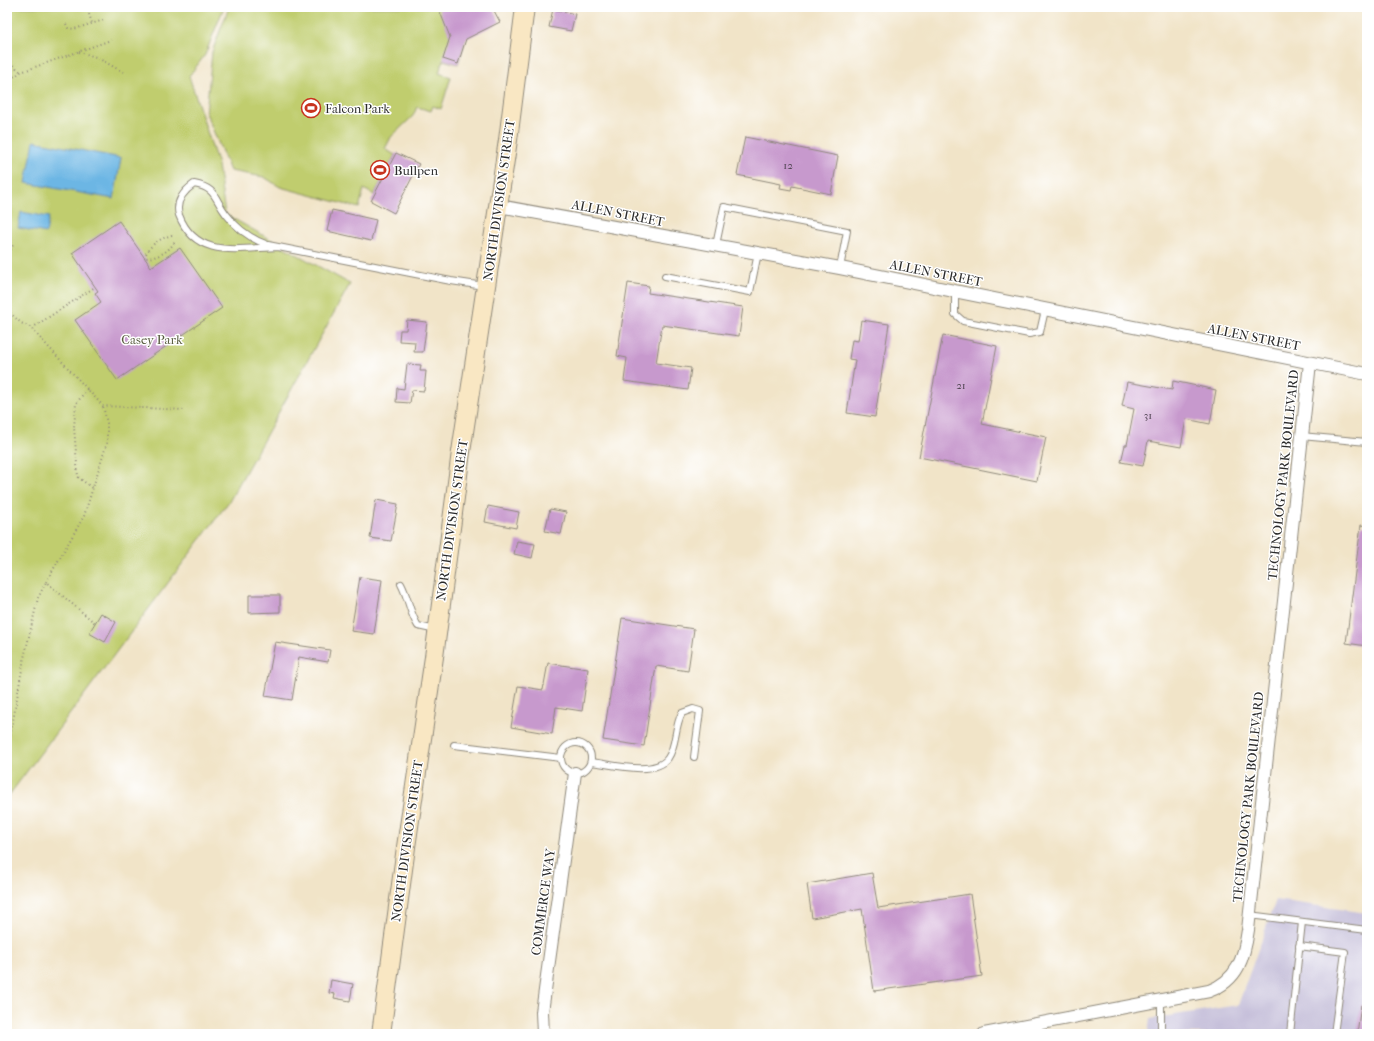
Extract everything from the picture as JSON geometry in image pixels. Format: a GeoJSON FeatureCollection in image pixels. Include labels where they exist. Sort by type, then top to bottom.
{"type":"FeatureCollection","features":[{"type":"Feature","properties":{"kind":"street","name":"NORTH DIVISION STREET"},"geometry":{"type":"LineString","coordinates":[[381,1034],[407,840],[438,631],[461,452],[499,206],[525,7]]}},
{"type":"Feature","properties":{"kind":"street","name":"ALLEN STREET"},"geometry":{"type":"LineString","coordinates":[[499,206],[840,268],[1367,374]]}},
{"type":"Feature","properties":{"kind":"street","name":"TECHNOLOGY PARK BOULEVARD"},"geometry":{"type":"LineString","coordinates":[[984,1034],[1209,991],[1228,980],[1242,960],[1249,915],[1310,363]]}},
{"type":"Feature","properties":{"kind":"street","name":"COMMERCE WAY"},"geometry":{"type":"LineString","coordinates":[[543,1034],[542,1012],[576,773]]}},
{"type":"Feature","properties":{"kind":"lane"},"geometry":{"type":"LineString","coordinates":[[278,247],[218,249],[203,244],[189,233],[182,224],[178,211],[184,190],[194,184],[205,186],[216,196],[225,214],[237,227],[260,242],[278,247],[450,281],[487,286]]}},
{"type":"Feature","properties":{"kind":"lane"},"geometry":{"type":"LineString","coordinates":[[716,246],[724,207],[847,231],[840,268]]}},
{"type":"Feature","properties":{"kind":"lane"},"geometry":{"type":"LineString","coordinates":[[665,276],[750,292],[758,253]]}},
{"type":"Feature","properties":{"kind":"lane"},"geometry":{"type":"LineString","coordinates":[[955,291],[955,314],[963,320],[1029,334],[1040,332],[1045,310]]}},
{"type":"Feature","properties":{"kind":"lane"},"geometry":{"type":"LineString","coordinates":[[1301,436],[1367,442]]}},
{"type":"Feature","properties":{"kind":"lane"},"geometry":{"type":"LineString","coordinates":[[401,584],[406,594],[411,615],[418,626],[438,631]]}},
{"type":"Feature","properties":{"kind":"lane"},"geometry":{"type":"LineString","coordinates":[[590,762],[646,769],[658,767],[668,758],[673,745],[677,721],[682,713],[693,709],[700,710],[694,757]]}},
{"type":"Feature","properties":{"kind":"lane"},"geometry":{"type":"LineString","coordinates":[[578,743],[587,748],[591,757],[590,762],[585,770],[576,773],[567,770],[561,758],[565,748],[568,745],[578,743]]}},
{"type":"Feature","properties":{"kind":"lane"},"geometry":{"type":"LineString","coordinates":[[454,745],[561,758]]}},
{"type":"Feature","properties":{"kind":"lane"},"geometry":{"type":"LineString","coordinates":[[1249,915],[1367,930]]}},
{"type":"Feature","properties":{"kind":"lane"},"geometry":{"type":"LineString","coordinates":[[1298,1034],[1290,1034],[1302,922]]}},
{"type":"Feature","properties":{"kind":"lane"},"geometry":{"type":"LineString","coordinates":[[1299,946],[1345,952],[1334,1034]]}},
{"type":"Feature","properties":{"kind":"lane"},"geometry":{"type":"LineString","coordinates":[[1161,1001],[1161,1034]]}},
{"type":"Feature","properties":{"kind":"path"},"geometry":{"type":"LineString","coordinates":[[89,14],[92,23]]}},
{"type":"Feature","properties":{"kind":"path"},"geometry":{"type":"LineString","coordinates":[[66,24],[70,29],[104,20]]}},
{"type":"Feature","properties":{"kind":"path"},"geometry":{"type":"LineString","coordinates":[[7,81],[21,72],[111,40]]}},
{"type":"Feature","properties":{"kind":"path"},"geometry":{"type":"LineString","coordinates":[[77,52],[96,57],[123,72]]}},
{"type":"Feature","properties":{"kind":"path"},"geometry":{"type":"LineString","coordinates":[[7,60],[21,72]]}},
{"type":"Feature","properties":{"kind":"path"},"geometry":{"type":"LineString","coordinates":[[172,235],[153,244],[147,251],[144,258],[153,258],[162,254],[171,248],[176,240]]}},
{"type":"Feature","properties":{"kind":"path"},"geometry":{"type":"LineString","coordinates":[[7,257],[14,243]]}},
{"type":"Feature","properties":{"kind":"path"},"geometry":{"type":"LineString","coordinates":[[32,328],[95,287]]}},
{"type":"Feature","properties":{"kind":"path"},"geometry":{"type":"LineString","coordinates":[[7,310],[21,323],[32,328],[103,406],[107,422],[107,443],[84,516],[38,598],[24,658],[7,755]]}},
{"type":"Feature","properties":{"kind":"path"},"geometry":{"type":"LineString","coordinates":[[87,389],[76,404],[74,426],[78,477],[92,488]]}},
{"type":"Feature","properties":{"kind":"path"},"geometry":{"type":"LineString","coordinates":[[103,406],[185,410]]}},
{"type":"Feature","properties":{"kind":"path"},"geometry":{"type":"LineString","coordinates":[[46,582],[96,623]]}},
{"type":"Feature","properties":{"kind":"shaded area"},"geometry":{"type":"Polygon","coordinates":[[[1276,900],[1367,913],[1367,1034],[1148,1034],[1150,1019],[1238,1005],[1276,900]]]}},
{"type":"Feature","properties":{"kind":"green space","name":"Casey Park"},"geometry":{"type":"Polygon","coordinates":[[[7,7],[224,7],[205,55],[189,76],[218,165],[225,214],[350,284],[230,500],[7,798],[7,7]]]}},
{"type":"Feature","properties":{"kind":"green space","name":"Falcon Park"},"geometry":{"type":"Polygon","coordinates":[[[229,7],[454,7],[467,35],[458,64],[443,60],[439,73],[451,77],[441,109],[433,106],[431,111],[417,107],[413,116],[391,137],[385,149],[395,155],[374,195],[364,189],[359,208],[280,187],[264,177],[230,171],[206,113],[212,52],[229,7]]]}},
{"type":"Feature","properties":{"kind":"water"},"geometry":{"type":"Polygon","coordinates":[[[34,141],[121,158],[114,199],[26,183],[34,141]]]}},
{"type":"Feature","properties":{"kind":"water"},"geometry":{"type":"Polygon","coordinates":[[[21,212],[49,217],[46,233],[18,228],[21,212]]]}},
{"type":"Feature","properties":{"kind":"building"},"geometry":{"type":"Polygon","coordinates":[[[438,7],[492,7],[500,22],[466,39],[458,64],[443,59],[450,37],[438,7]]]}},
{"type":"Feature","properties":{"kind":"building"},"geometry":{"type":"Polygon","coordinates":[[[553,9],[575,14],[571,31],[549,27],[553,9]]]}},
{"type":"Feature","properties":{"kind":"building"},"geometry":{"type":"Polygon","coordinates":[[[745,137],[838,156],[831,194],[792,186],[791,190],[780,188],[781,184],[737,175],[745,137]]]}},
{"type":"Feature","properties":{"kind":"building"},"geometry":{"type":"Polygon","coordinates":[[[396,153],[419,164],[394,213],[371,201],[396,153]]]}},
{"type":"Feature","properties":{"kind":"building"},"geometry":{"type":"Polygon","coordinates":[[[332,210],[376,220],[371,241],[327,231],[332,210]]]}},
{"type":"Feature","properties":{"kind":"building"},"geometry":{"type":"Polygon","coordinates":[[[119,221],[151,267],[180,248],[222,308],[117,380],[75,320],[101,302],[95,293],[98,291],[72,253],[119,221]]]}},
{"type":"Feature","properties":{"kind":"building"},"geometry":{"type":"Polygon","coordinates":[[[628,283],[649,286],[648,293],[743,307],[739,336],[662,325],[656,363],[691,368],[688,390],[624,381],[627,358],[617,356],[628,283]]]}},
{"type":"Feature","properties":{"kind":"building"},"geometry":{"type":"Polygon","coordinates":[[[407,320],[427,322],[423,352],[414,352],[415,342],[399,341],[400,330],[406,330],[407,320]]]}},
{"type":"Feature","properties":{"kind":"building"},"geometry":{"type":"Polygon","coordinates":[[[861,320],[889,324],[875,417],[847,413],[855,360],[849,359],[852,340],[858,341],[861,320]]]}},
{"type":"Feature","properties":{"kind":"building"},"geometry":{"type":"Polygon","coordinates":[[[943,335],[997,346],[982,424],[1046,437],[1037,481],[919,457],[943,335]]]}},
{"type":"Feature","properties":{"kind":"building"},"geometry":{"type":"Polygon","coordinates":[[[407,364],[421,365],[420,371],[426,371],[424,391],[412,390],[410,403],[396,402],[397,388],[404,389],[407,364]]]}},
{"type":"Feature","properties":{"kind":"building"},"geometry":{"type":"Polygon","coordinates":[[[1173,381],[1216,390],[1210,424],[1186,419],[1181,447],[1148,441],[1143,466],[1121,462],[1125,445],[1127,445],[1134,409],[1122,406],[1127,382],[1172,390],[1173,381]]]}},
{"type":"Feature","properties":{"kind":"building"},"geometry":{"type":"Polygon","coordinates":[[[376,500],[398,504],[391,541],[370,538],[376,500]]]}},
{"type":"Feature","properties":{"kind":"building"},"geometry":{"type":"Polygon","coordinates":[[[488,506],[519,512],[516,528],[485,522],[488,506]]]}},
{"type":"Feature","properties":{"kind":"building"},"geometry":{"type":"Polygon","coordinates":[[[550,509],[566,512],[561,534],[545,531],[550,509]]]}},
{"type":"Feature","properties":{"kind":"building"},"geometry":{"type":"Polygon","coordinates":[[[1361,525],[1367,526],[1367,646],[1346,643],[1361,525]]]}},
{"type":"Feature","properties":{"kind":"building"},"geometry":{"type":"Polygon","coordinates":[[[517,541],[535,544],[532,558],[514,554],[517,541]]]}},
{"type":"Feature","properties":{"kind":"building"},"geometry":{"type":"Polygon","coordinates":[[[360,577],[382,580],[374,634],[351,631],[360,577]]]}},
{"type":"Feature","properties":{"kind":"building"},"geometry":{"type":"Polygon","coordinates":[[[249,595],[280,595],[280,612],[249,613],[249,595]]]}},
{"type":"Feature","properties":{"kind":"building"},"geometry":{"type":"Polygon","coordinates":[[[101,613],[116,622],[105,642],[89,633],[101,613]]]}},
{"type":"Feature","properties":{"kind":"building"},"geometry":{"type":"Polygon","coordinates":[[[622,618],[694,629],[688,671],[656,666],[644,746],[603,740],[622,618]]]}},
{"type":"Feature","properties":{"kind":"building"},"geometry":{"type":"Polygon","coordinates":[[[275,642],[330,650],[328,662],[299,657],[292,700],[265,696],[275,642]]]}},
{"type":"Feature","properties":{"kind":"building"},"geometry":{"type":"Polygon","coordinates":[[[548,663],[588,669],[582,711],[556,707],[552,734],[511,727],[518,686],[543,690],[548,663]]]}},
{"type":"Feature","properties":{"kind":"building"},"geometry":{"type":"Polygon","coordinates":[[[872,873],[878,908],[970,894],[982,976],[874,991],[862,909],[812,918],[807,884],[872,873]]]}},
{"type":"Feature","properties":{"kind":"building"},"geometry":{"type":"Polygon","coordinates":[[[331,980],[353,984],[350,1001],[334,998],[335,994],[329,993],[331,980]]]}},
{"type":"Feature","properties":{"kind":"building"},"geometry":{"type":"Polygon","coordinates":[[[1361,1005],[1367,1005],[1367,1034],[1357,1034],[1361,1005]]]}},
{"type":"Feature","properties":{"kind":"place","name":"Falcon Park"},"geometry":{"type":"Point","coordinates":[311,108]}},
{"type":"Feature","properties":{"kind":"place","name":"Bullpen"},"geometry":{"type":"Point","coordinates":[380,170]}}]}
